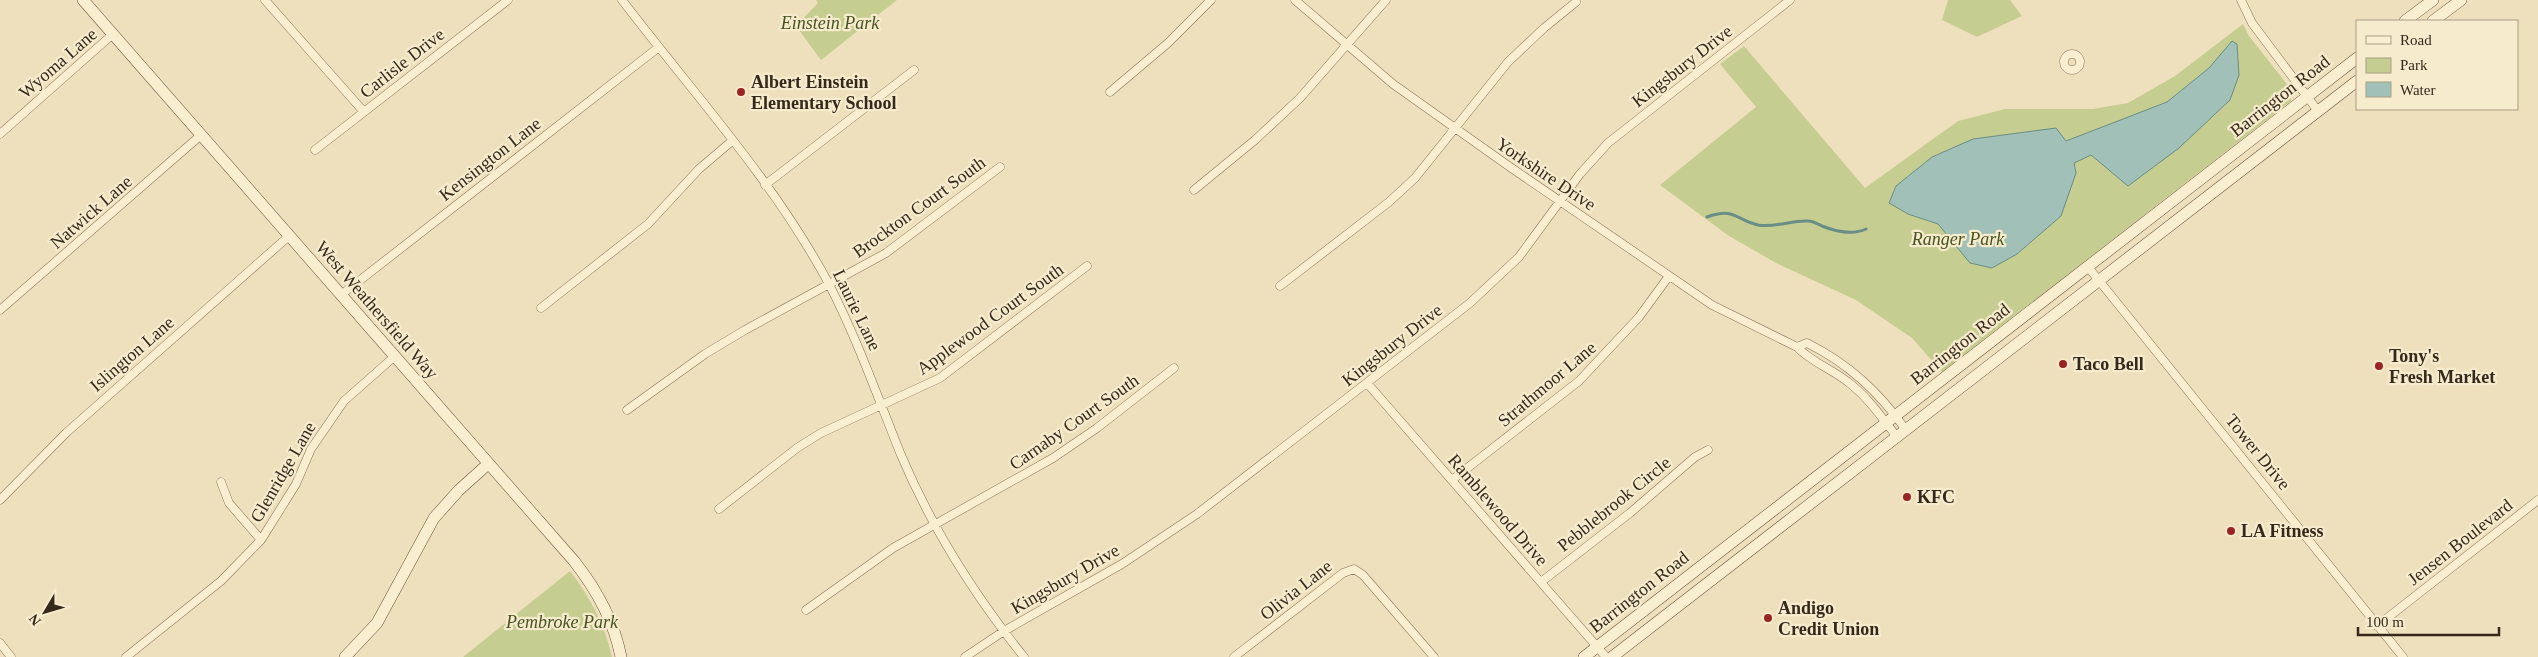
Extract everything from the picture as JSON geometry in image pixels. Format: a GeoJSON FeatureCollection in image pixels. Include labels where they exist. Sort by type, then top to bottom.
{"type":"FeatureCollection","features":[{"type":"Feature","properties":{"kind":"main road","name":"West Weathersfield Way"},"geometry":{"type":"LineString","coordinates":[[84,0],[589,580],[610,620],[621,657]]}},
{"type":"Feature","properties":{"kind":"main road"},"geometry":{"type":"LineString","coordinates":[[2406,20],[2432,0]]}},
{"type":"Feature","properties":{"kind":"main road"},"geometry":{"type":"LineString","coordinates":[[2434,20],[2461,0]]}},
{"type":"Feature","properties":{"kind":"main road","name":"Barrington Road"},"geometry":{"type":"LineString","coordinates":[[1584,657],[2356,59]]}},
{"type":"Feature","properties":{"kind":"main road","name":"Barrington Road"},"geometry":{"type":"LineString","coordinates":[[1612,657],[2356,82]]}},
{"type":"Feature","properties":{"kind":"main road"},"geometry":{"type":"LineString","coordinates":[[345,657],[377,623],[434,518],[459,490],[488,464]]}},
{"type":"Feature","properties":{"kind":"street"},"geometry":{"type":"LineString","coordinates":[[265,0],[364,112]]}},
{"type":"Feature","properties":{"kind":"street","name":"Carlisle Drive"},"geometry":{"type":"LineString","coordinates":[[315,150],[508,0]]}},
{"type":"Feature","properties":{"kind":"street","name":"Laurie Lane"},"geometry":{"type":"LineString","coordinates":[[622,0],[732,141],[803,240],[830,285],[849,324],[902,456],[935,524],[974,589],[1024,657]]}},
{"type":"Feature","properties":{"kind":"street"},"geometry":{"type":"LineString","coordinates":[[1110,92],[1168,43],[1211,0]]}},
{"type":"Feature","properties":{"kind":"street","name":"Yorkshire Drive"},"geometry":{"type":"LineString","coordinates":[[1295,0],[1393,84],[1454,129],[1726,313],[1797,347],[1804,354],[1833,371],[1860,391],[1886,423],[1902,434]]}},
{"type":"Feature","properties":{"kind":"street"},"geometry":{"type":"LineString","coordinates":[[1194,190],[1281,116],[1348,46],[1386,0]]}},
{"type":"Feature","properties":{"kind":"street","name":"Kingsbury Drive"},"geometry":{"type":"LineString","coordinates":[[965,657],[1004,631],[1092,583],[1167,535],[1222,496],[1494,283],[1533,241],[1590,162],[1618,134],[1790,0]]}},
{"type":"Feature","properties":{"kind":"street"},"geometry":{"type":"LineString","coordinates":[[2241,0],[2252,23],[2318,111]]}},
{"type":"Feature","properties":{"kind":"street"},"geometry":{"type":"LineString","coordinates":[[1280,286],[1398,194],[1422,170],[1508,62],[1544,28],[1576,2]]}},
{"type":"Feature","properties":{"kind":"street","name":"Wyoma Lane"},"geometry":{"type":"LineString","coordinates":[[0,134],[114,34]]}},
{"type":"Feature","properties":{"kind":"street","name":"Kensington Lane"},"geometry":{"type":"LineString","coordinates":[[341,295],[658,48]]}},
{"type":"Feature","properties":{"kind":"street"},"geometry":{"type":"LineString","coordinates":[[765,185],[914,70]]}},
{"type":"Feature","properties":{"kind":"street","name":"Natwick Lane"},"geometry":{"type":"LineString","coordinates":[[0,310],[202,135]]}},
{"type":"Feature","properties":{"kind":"street"},"geometry":{"type":"LineString","coordinates":[[541,308],[648,224],[699,169],[732,141]]}},
{"type":"Feature","properties":{"kind":"street","name":"Brockton Court South"},"geometry":{"type":"LineString","coordinates":[[627,410],[713,349],[830,285],[892,248],[1000,167]]}},
{"type":"Feature","properties":{"kind":"street","name":"Islington Lane"},"geometry":{"type":"LineString","coordinates":[[0,500],[66,433],[289,236]]}},
{"type":"Feature","properties":{"kind":"street","name":"Applewood Court South"},"geometry":{"type":"LineString","coordinates":[[719,509],[809,440],[835,426],[914,392],[946,374],[1087,266]]}},
{"type":"Feature","properties":{"kind":"street","name":"Tower Drive"},"geometry":{"type":"LineString","coordinates":[[2088,266],[2403,657]]}},
{"type":"Feature","properties":{"kind":"street","name":"Strathmoor Lane"},"geometry":{"type":"LineString","coordinates":[[1452,480],[1579,381],[1622,338],[1669,276]]}},
{"type":"Feature","properties":{"kind":"street","name":"Yorkshire Drive"},"geometry":{"type":"LineString","coordinates":[[1797,347],[1808,343],[1851,369],[1878,393],[1896,416],[1902,434]]}},
{"type":"Feature","properties":{"kind":"street","name":"Glenridge Lane"},"geometry":{"type":"LineString","coordinates":[[126,657],[221,581],[261,540],[296,484],[311,449],[344,401],[394,356]]}},
{"type":"Feature","properties":{"kind":"street","name":"Carnaby Court South"},"geometry":{"type":"LineString","coordinates":[[806,610],[872,562],[935,524],[1053,458],[1097,428],[1174,368]]}},
{"type":"Feature","properties":{"kind":"street","name":"Ramblewood Drive"},"geometry":{"type":"LineString","coordinates":[[1367,383],[1606,657]]}},
{"type":"Feature","properties":{"kind":"street","name":"Pebblebrook Circle"},"geometry":{"type":"LineString","coordinates":[[1541,582],[1630,513],[1695,457],[1708,450]]}},
{"type":"Feature","properties":{"kind":"street"},"geometry":{"type":"LineString","coordinates":[[221,482],[229,504],[261,540]]}},
{"type":"Feature","properties":{"kind":"street","name":"Jensen Boulevard"},"geometry":{"type":"LineString","coordinates":[[2377,626],[2538,500]]}},
{"type":"Feature","properties":{"kind":"street","name":"Olivia Lane"},"geometry":{"type":"LineString","coordinates":[[1234,657],[1343,573],[1354,569],[1363,575],[1434,657]]}},
{"type":"Feature","properties":{"kind":"street"},"geometry":{"type":"LineString","coordinates":[[0,643],[11,657]]}},
{"type":"Feature","properties":{"kind":"green space","name":"Einstein Park"},"geometry":{"type":"Polygon","coordinates":[[[816,0],[897,0],[821,60],[796,26],[818,3],[816,0]]]}},
{"type":"Feature","properties":{"kind":"green space"},"geometry":{"type":"Polygon","coordinates":[[[1948,0],[2010,0],[2022,16],[1977,37],[1942,20],[1948,0]]]}},
{"type":"Feature","properties":{"kind":"green space","name":"Ranger Park"},"geometry":{"type":"Polygon","coordinates":[[[2243,24],[2249,36],[2290,88],[2291,101],[1942,372],[1912,338],[1856,300],[1776,263],[1729,236],[1660,185],[1756,107],[1720,64],[1744,46],[1865,188],[1958,121],[2005,109],[2093,109],[2128,103],[2175,76],[2243,24]]]}},
{"type":"Feature","properties":{"kind":"green space","name":"Pembroke Park"},"geometry":{"type":"Polygon","coordinates":[[[570,571],[596,612],[612,657],[463,657],[570,571]]]}},
{"type":"Feature","properties":{"kind":"water"},"geometry":{"type":"Polygon","coordinates":[[[2232,41],[2237,44],[2239,75],[2230,100],[2179,148],[2128,186],[2091,155],[2074,163],[2076,173],[2061,216],[2017,254],[1992,268],[1970,263],[1938,224],[1908,214],[1889,203],[1896,186],[1932,157],[1973,139],[2056,128],[2066,141],[2167,102],[2209,68],[2232,41]]]}},
{"type":"Feature","properties":{"kind":"waterway"},"geometry":{"type":"LineString","coordinates":[[1707,217],[1724,213],[1764,226],[1808,221],[1833,230],[1845,232],[1856,232],[1866,229]]}},
{"type":"Feature","properties":{"kind":"place","name":"Albert Einstein Elementary School"},"geometry":{"type":"Point","coordinates":[741,92]}},
{"type":"Feature","properties":{"kind":"place","name":"Taco Bell"},"geometry":{"type":"Point","coordinates":[2063,364]}},
{"type":"Feature","properties":{"kind":"place","name":"Tony's Fresh Market"},"geometry":{"type":"Point","coordinates":[2379,366]}},
{"type":"Feature","properties":{"kind":"place","name":"KFC"},"geometry":{"type":"Point","coordinates":[1907,497]}},
{"type":"Feature","properties":{"kind":"place","name":"LA Fitness"},"geometry":{"type":"Point","coordinates":[2231,531]}},
{"type":"Feature","properties":{"kind":"place","name":"Andigo Credit Union"},"geometry":{"type":"Point","coordinates":[1768,618]}}]}
